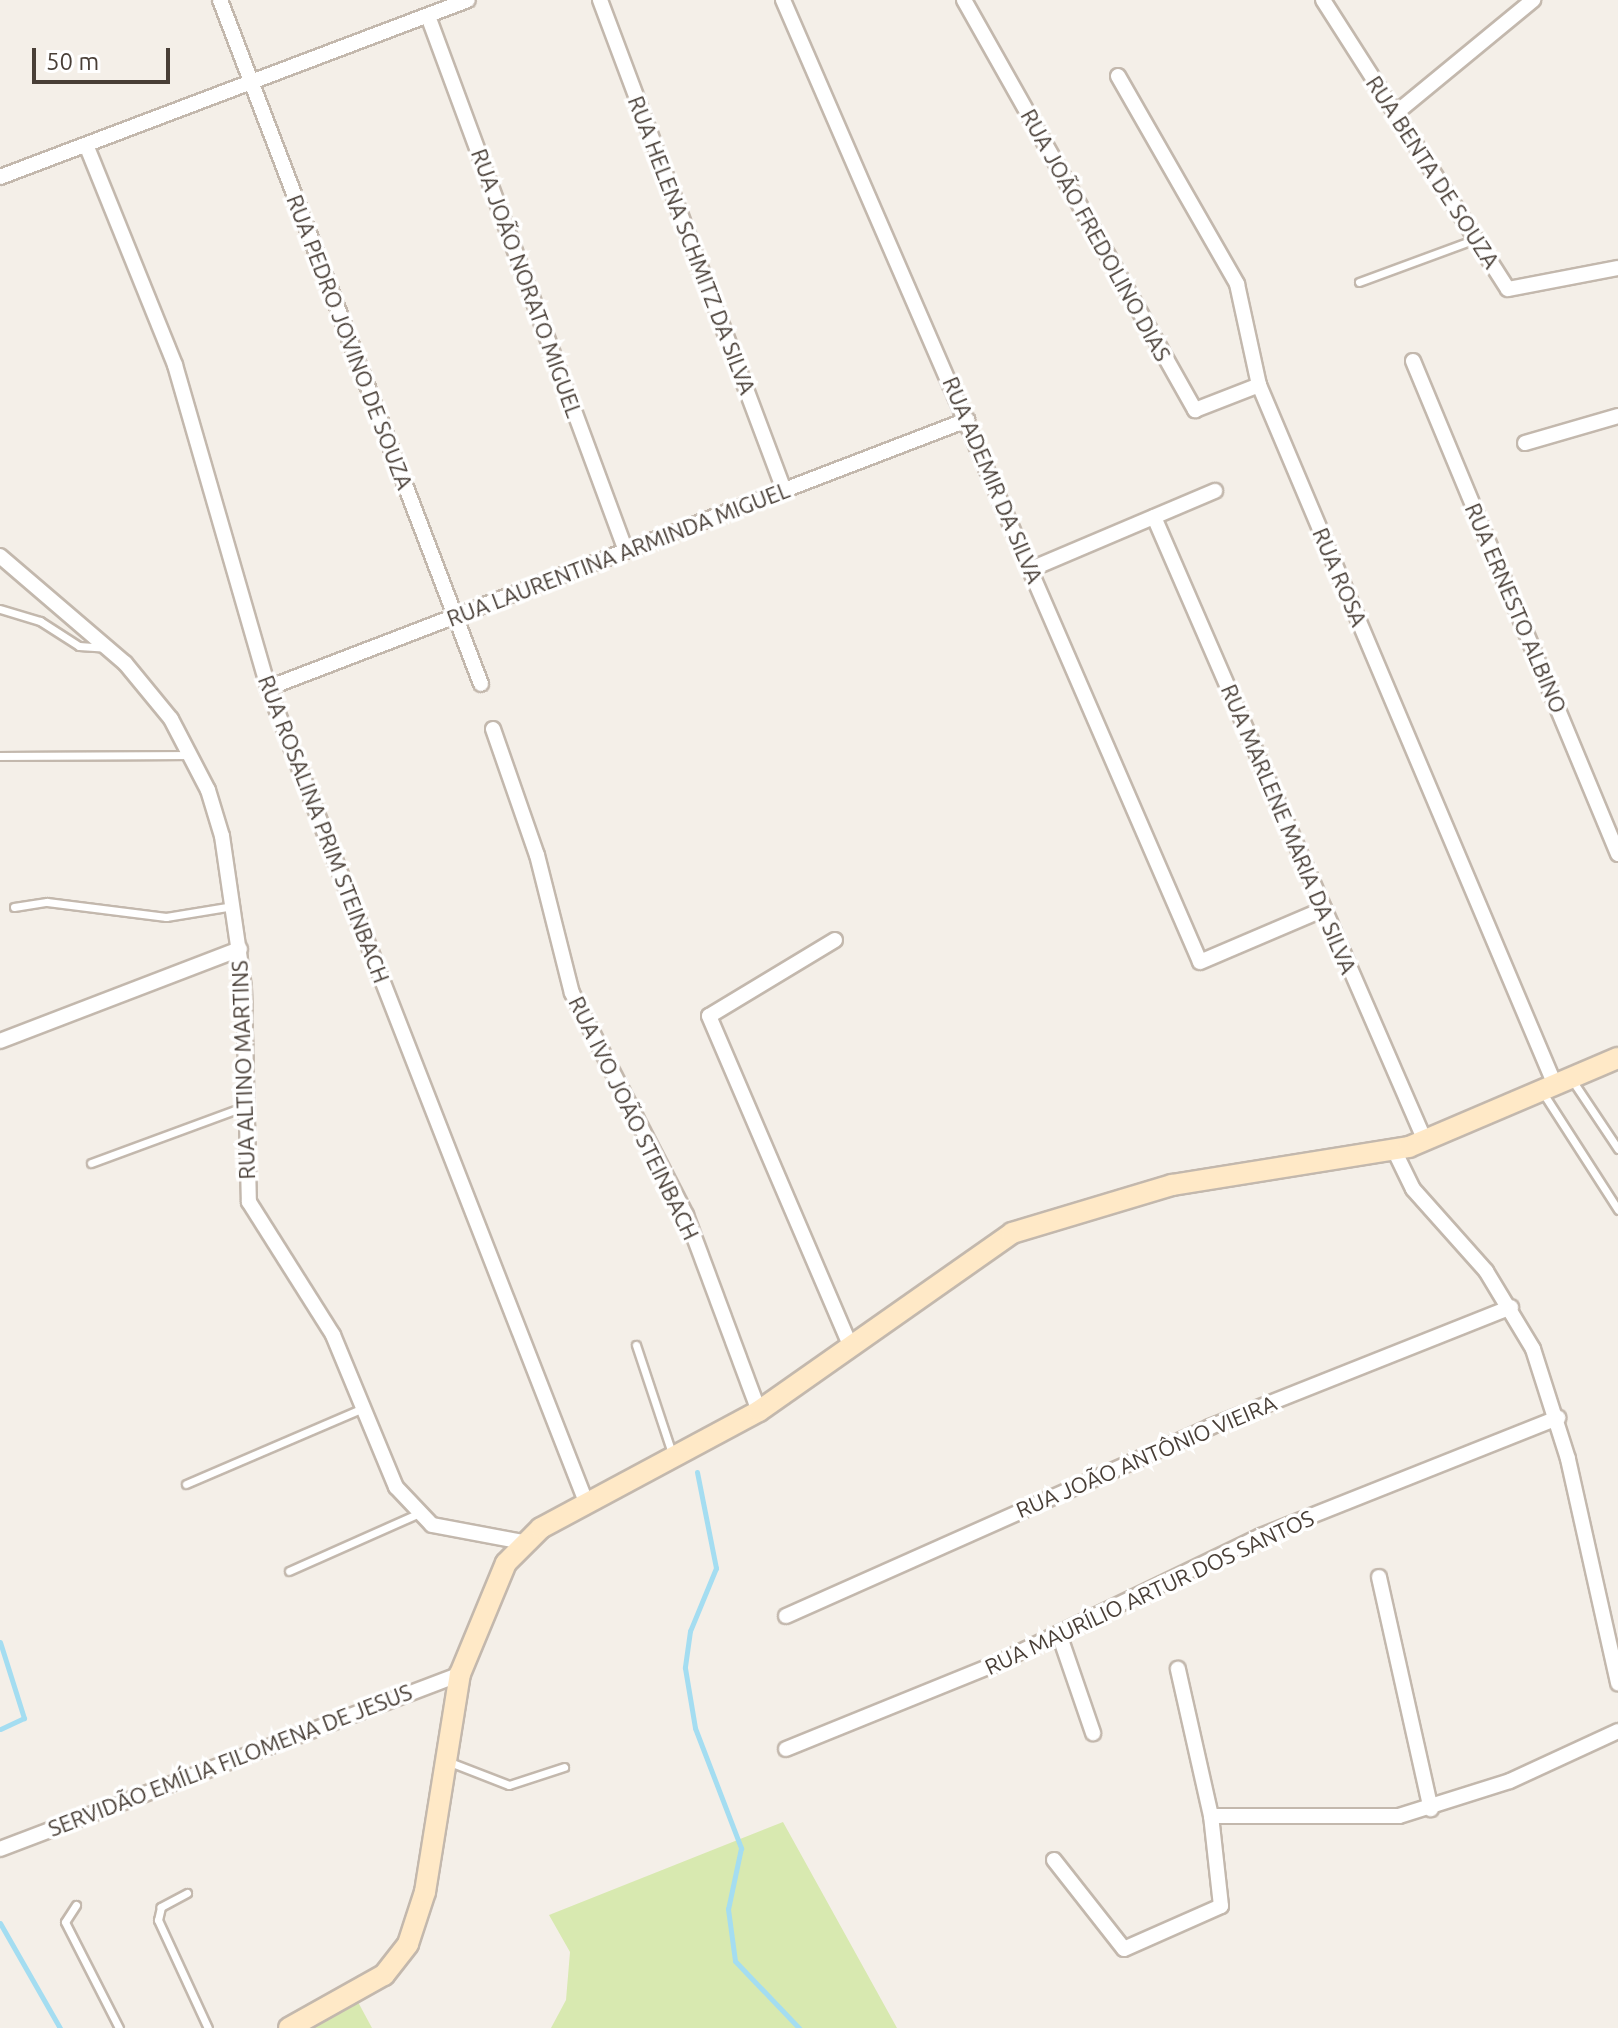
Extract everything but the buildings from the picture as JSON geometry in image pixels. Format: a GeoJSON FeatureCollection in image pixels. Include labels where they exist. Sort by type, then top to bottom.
{"type":"FeatureCollection","features":[{"type":"Feature","properties":{"kind":"main road"},"geometry":{"type":"LineString","coordinates":[[289,2028],[363,1990],[397,1963],[425,1892],[442,1759],[460,1674],[482,1612],[523,1542],[586,1502],[759,1411],[975,1253],[1054,1216],[1172,1185],[1394,1150],[1425,1141],[1618,1058]]}},
{"type":"Feature","properties":{"kind":"street","name":"RUA PEDRO JOVINO DE SOUZA"},"geometry":{"type":"LineString","coordinates":[[220,0],[481,684]]}},
{"type":"Feature","properties":{"kind":"street"},"geometry":{"type":"LineString","coordinates":[[0,177],[87,147],[468,0]]}},
{"type":"Feature","properties":{"kind":"street","name":"RUA HELENA SCHMITZ DA SILVA"},"geometry":{"type":"LineString","coordinates":[[600,0],[784,490]]}},
{"type":"Feature","properties":{"kind":"street","name":"RUA ADEMIR DA SILVA"},"geometry":{"type":"LineString","coordinates":[[783,0],[1200,962],[1324,909]]}},
{"type":"Feature","properties":{"kind":"street","name":"RUA JOÃO FREDOLINO DIAS"},"geometry":{"type":"LineString","coordinates":[[964,0],[1195,410],[1259,385]]}},
{"type":"Feature","properties":{"kind":"street","name":"RUA BENTA DE SOUZA"},"geometry":{"type":"LineString","coordinates":[[1323,0],[1508,289],[1618,268]]}},
{"type":"Feature","properties":{"kind":"street"},"geometry":{"type":"LineString","coordinates":[[1396,113],[1533,0]]}},
{"type":"Feature","properties":{"kind":"street","name":"RUA JOÃO NORATO MIGUEL"},"geometry":{"type":"LineString","coordinates":[[428,16],[626,551]]}},
{"type":"Feature","properties":{"kind":"street","name":"RUA ROSA"},"geometry":{"type":"LineString","coordinates":[[1118,76],[1237,284],[1259,385],[1556,1085]]}},
{"type":"Feature","properties":{"kind":"street","name":"RUA ROSALINA PRIM STEINBACH"},"geometry":{"type":"LineString","coordinates":[[87,147],[175,365],[268,688],[586,1502]]}},
{"type":"Feature","properties":{"kind":"street","name":"RUA ERNESTO ALBINO"},"geometry":{"type":"LineString","coordinates":[[1413,361],[1618,854]]}},
{"type":"Feature","properties":{"kind":"street"},"geometry":{"type":"LineString","coordinates":[[1525,443],[1618,416]]}},
{"type":"Feature","properties":{"kind":"street","name":"RUA LAURENTINA ARMINDA MIGUEL"},"geometry":{"type":"LineString","coordinates":[[268,688],[967,420]]}},
{"type":"Feature","properties":{"kind":"street"},"geometry":{"type":"LineString","coordinates":[[1031,569],[1215,491]]}},
{"type":"Feature","properties":{"kind":"street","name":"RUA MARLENE MARIA DA SILVA"},"geometry":{"type":"LineString","coordinates":[[1154,517],[1425,1141]]}},
{"type":"Feature","properties":{"kind":"street","name":"RUA ALTINO MARTINS"},"geometry":{"type":"LineString","coordinates":[[0,556],[108,647],[154,696],[193,755],[218,816],[240,949],[248,1105],[249,1202],[322,1315],[415,1515]]}},
{"type":"Feature","properties":{"kind":"street","name":"RUA IVO JOÃO STEINBACH"},"geometry":{"type":"LineString","coordinates":[[493,729],[537,855],[572,993],[686,1215],[759,1411]]}},
{"type":"Feature","properties":{"kind":"street"},"geometry":{"type":"LineString","coordinates":[[835,940],[709,1016],[850,1345]]}},
{"type":"Feature","properties":{"kind":"street"},"geometry":{"type":"LineString","coordinates":[[0,1041],[240,949]]}},
{"type":"Feature","properties":{"kind":"street"},"geometry":{"type":"LineString","coordinates":[[1394,1150],[1413,1189],[1511,1307],[1558,1418],[1618,1683]]}},
{"type":"Feature","properties":{"kind":"street","name":"RUA JOÃO ANTÔNIO VIEIRA"},"geometry":{"type":"LineString","coordinates":[[786,1616],[1210,1427],[1511,1307]]}},
{"type":"Feature","properties":{"kind":"street","name":"RUA MAURÍLIO ARTUR DOS SANTOS"},"geometry":{"type":"LineString","coordinates":[[786,1749],[1059,1634],[1261,1536],[1558,1418]]}},
{"type":"Feature","properties":{"kind":"street"},"geometry":{"type":"LineString","coordinates":[[415,1515],[447,1531],[523,1542]]}},
{"type":"Feature","properties":{"kind":"street"},"geometry":{"type":"LineString","coordinates":[[1379,1577],[1431,1809]]}},
{"type":"Feature","properties":{"kind":"street"},"geometry":{"type":"LineString","coordinates":[[1059,1634],[1093,1733]]}},
{"type":"Feature","properties":{"kind":"street"},"geometry":{"type":"LineString","coordinates":[[1054,1860],[1115,1943],[1133,1949],[1221,1906],[1211,1816],[1178,1669]]}},
{"type":"Feature","properties":{"kind":"street","name":"SERVIDÃO EMÍLIA FILOMENA DE JESUS"},"geometry":{"type":"LineString","coordinates":[[0,1849],[460,1674]]}},
{"type":"Feature","properties":{"kind":"street"},"geometry":{"type":"LineString","coordinates":[[1211,1816],[1380,1818],[1431,1809],[1618,1731]]}},
{"type":"Feature","properties":{"kind":"lane"},"geometry":{"type":"LineString","coordinates":[[1359,282],[1476,239]]}},
{"type":"Feature","properties":{"kind":"lane"},"geometry":{"type":"LineString","coordinates":[[0,609],[40,621],[79,646],[108,647]]}},
{"type":"Feature","properties":{"kind":"lane"},"geometry":{"type":"LineString","coordinates":[[0,756],[193,755]]}},
{"type":"Feature","properties":{"kind":"lane"},"geometry":{"type":"LineString","coordinates":[[14,907],[47,902],[166,917],[233,906]]}},
{"type":"Feature","properties":{"kind":"lane"},"geometry":{"type":"LineString","coordinates":[[1556,1085],[1618,1149]]}},
{"type":"Feature","properties":{"kind":"lane"},"geometry":{"type":"LineString","coordinates":[[1556,1085],[1618,1210]]}},
{"type":"Feature","properties":{"kind":"lane"},"geometry":{"type":"LineString","coordinates":[[91,1163],[248,1105]]}},
{"type":"Feature","properties":{"kind":"lane"},"geometry":{"type":"LineString","coordinates":[[636,1345],[674,1458]]}},
{"type":"Feature","properties":{"kind":"lane"},"geometry":{"type":"LineString","coordinates":[[186,1484],[363,1408]]}},
{"type":"Feature","properties":{"kind":"lane"},"geometry":{"type":"LineString","coordinates":[[289,1571],[415,1515]]}},
{"type":"Feature","properties":{"kind":"lane"},"geometry":{"type":"LineString","coordinates":[[442,1759],[509,1785],[564,1767]]}},
{"type":"Feature","properties":{"kind":"lane"},"geometry":{"type":"LineString","coordinates":[[187,1893],[161,1907],[158,1920],[208,2028]]}},
{"type":"Feature","properties":{"kind":"lane"},"geometry":{"type":"LineString","coordinates":[[76,1905],[65,1922],[119,2028]]}},
{"type":"Feature","properties":{"kind":"green space"},"geometry":{"type":"Polygon","coordinates":[[[783,1822],[897,2028],[551,2028],[566,2000],[570,1952],[549,1915],[783,1822]]]}},
{"type":"Feature","properties":{"kind":"green space"},"geometry":{"type":"Polygon","coordinates":[[[358,2002],[372,2028],[303,2028],[358,2002]]]}},
{"type":"Feature","properties":{"kind":"waterway"},"geometry":{"type":"LineString","coordinates":[[697,1472],[716,1568],[690,1631],[685,1668],[695,1728],[741,1848],[728,1909],[735,1961],[799,2028]]}},
{"type":"Feature","properties":{"kind":"waterway"},"geometry":{"type":"LineString","coordinates":[[0,1642],[24,1718],[0,1729]]}},
{"type":"Feature","properties":{"kind":"waterway"},"geometry":{"type":"LineString","coordinates":[[0,1923],[60,2028]]}}]}
